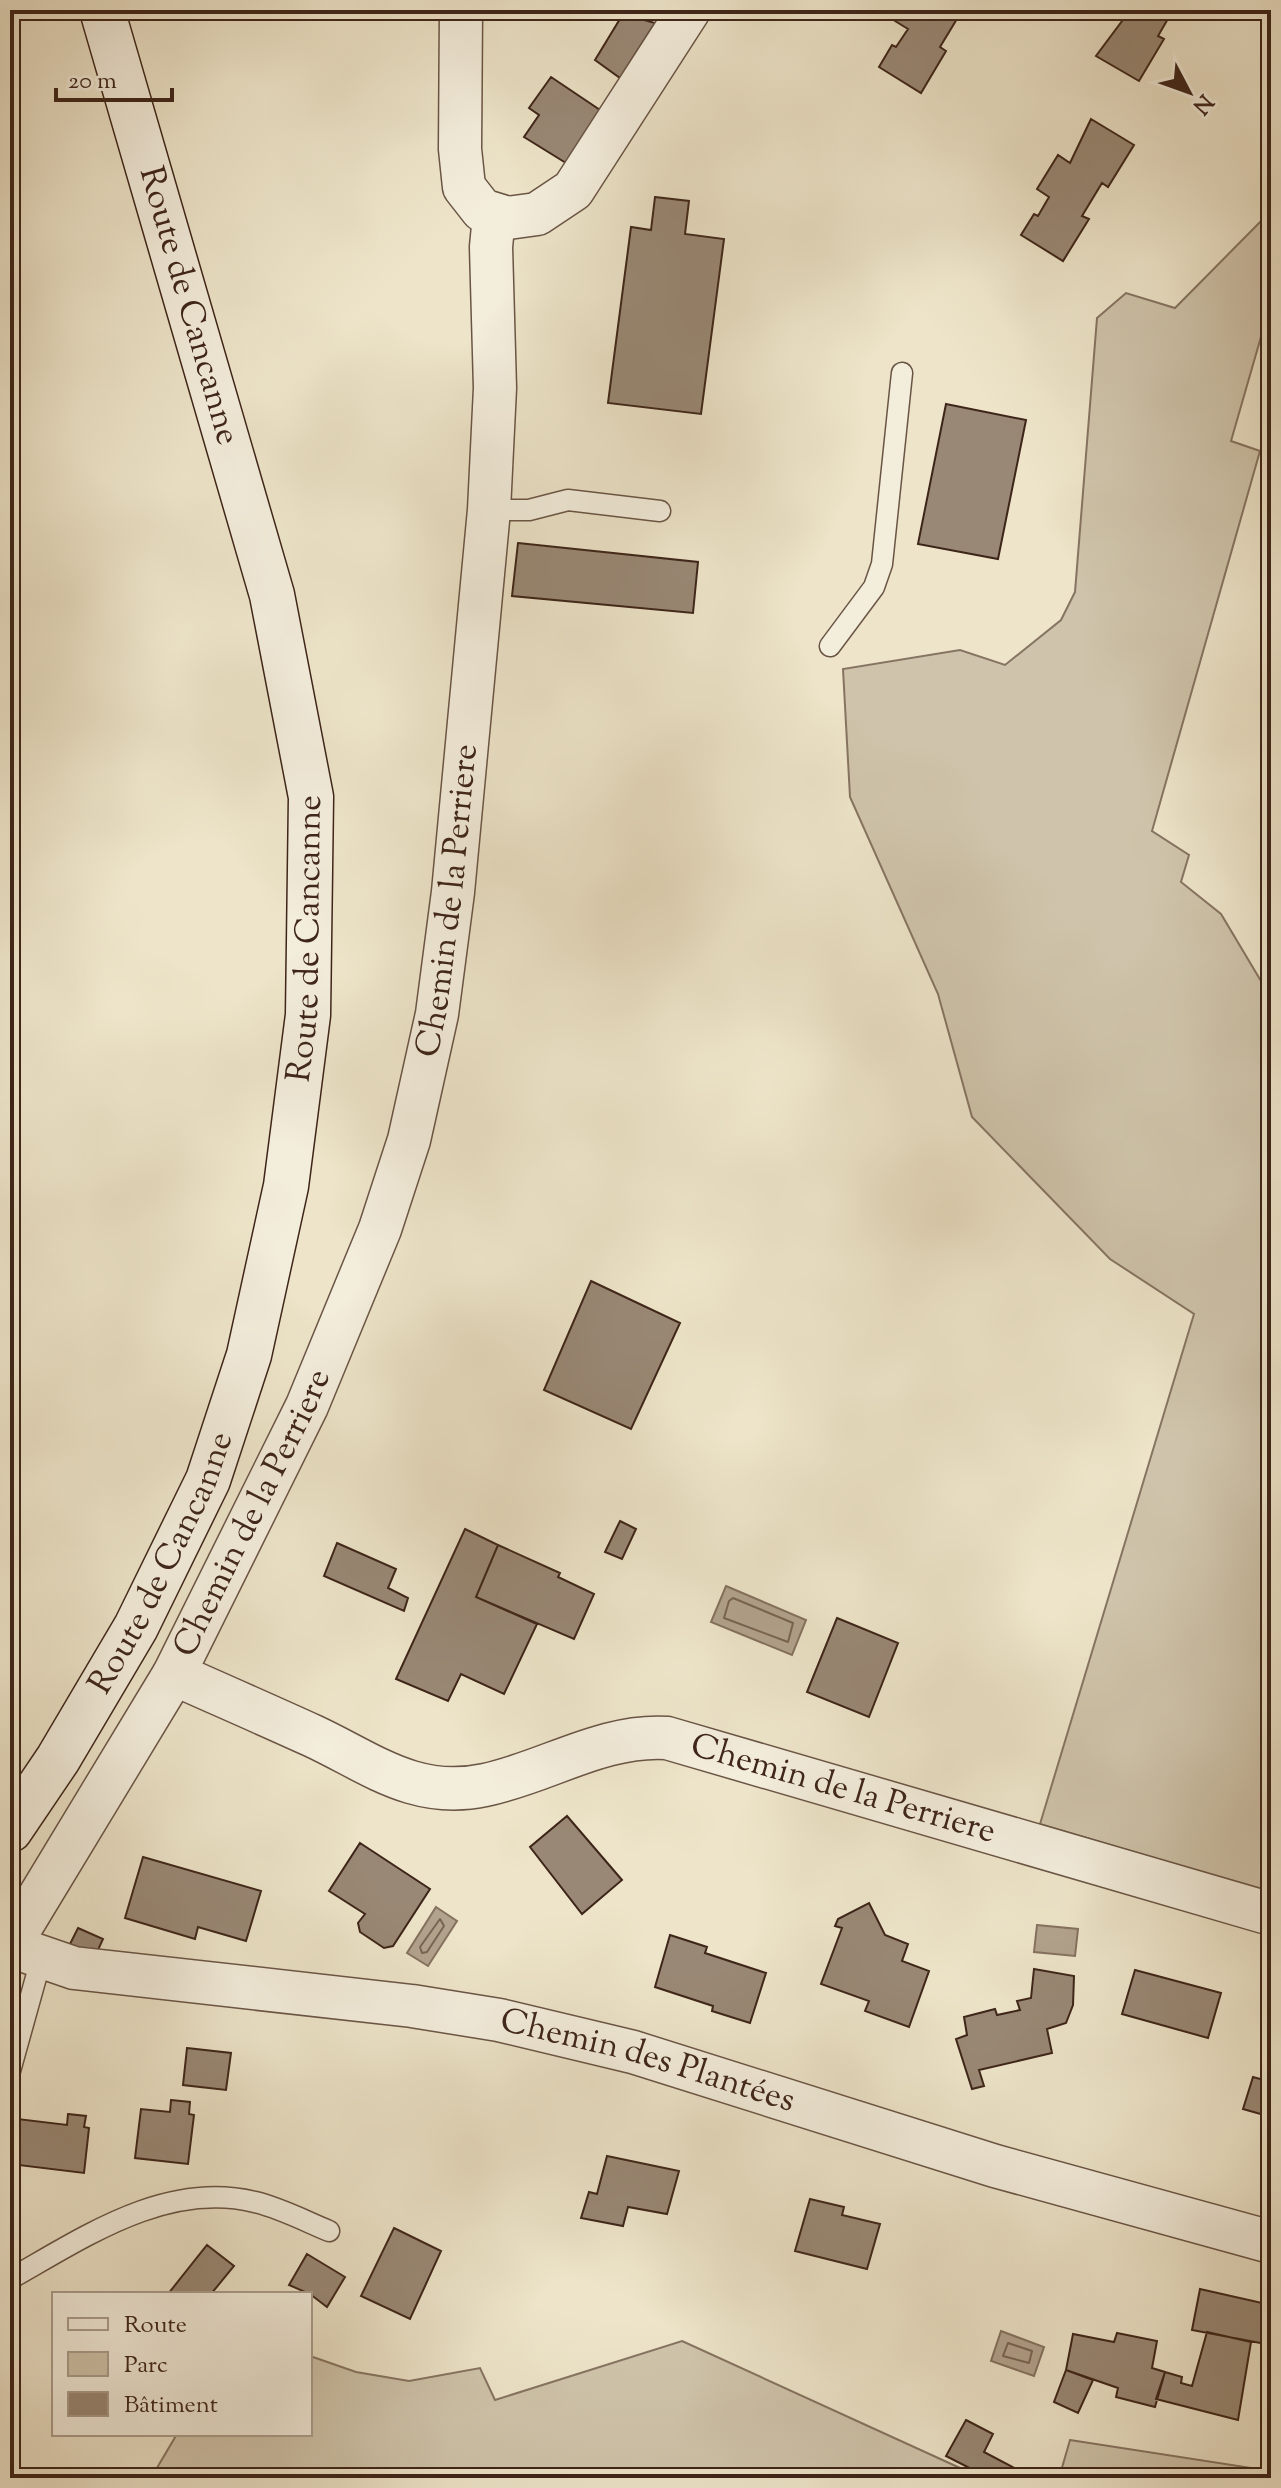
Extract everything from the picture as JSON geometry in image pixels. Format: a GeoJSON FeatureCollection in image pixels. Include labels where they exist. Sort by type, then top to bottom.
{"type":"FeatureCollection","features":[{"type":"Feature","properties":{"kind":"main road","name":"Route de Cancanne"},"geometry":{"type":"LineString","coordinates":[[10,1830],[58,1759],[136,1627],[208,1480],[249,1355],[283,1201],[308,1015],[311,797],[272,595],[102,10]]}},
{"type":"Feature","properties":{"kind":"street"},"geometry":{"type":"LineString","coordinates":[[461,10],[462,174],[472,200],[494,216],[523,218],[537,214],[573,190],[689,10]]}},
{"type":"Feature","properties":{"kind":"street","name":"Chemin de la Perriere"},"geometry":{"type":"LineString","coordinates":[[494,216],[491,263],[495,445],[451,907],[437,1014],[409,1140],[380,1229],[319,1379],[174,1674],[317,1738],[378,1772],[414,1783],[446,1788],[482,1786],[601,1745],[647,1737],[667,1738],[1271,1914]]}},
{"type":"Feature","properties":{"kind":"street"},"geometry":{"type":"LineString","coordinates":[[21,1949],[174,1674]]}},
{"type":"Feature","properties":{"kind":"street","name":"Chemin des Plantées"},"geometry":{"type":"LineString","coordinates":[[21,1949],[74,1968],[412,2006],[499,2020],[633,2052],[995,2166],[1271,2242]]}},
{"type":"Feature","properties":{"kind":"lane"},"geometry":{"type":"LineString","coordinates":[[830,646],[874,587],[882,564],[902,373]]}},
{"type":"Feature","properties":{"kind":"lane"},"geometry":{"type":"LineString","coordinates":[[489,510],[529,510],[568,500],[660,511]]}},
{"type":"Feature","properties":{"kind":"lane"},"geometry":{"type":"LineString","coordinates":[[10,2071],[21,1949]]}},
{"type":"Feature","properties":{"kind":"lane"},"geometry":{"type":"LineString","coordinates":[[10,2279],[113,2220],[172,2202],[224,2198],[255,2202],[329,2231]]}},
{"type":"Feature","properties":{"kind":"green space"},"geometry":{"type":"Polygon","coordinates":[[[1271,211],[1271,302],[1231,441],[1260,451],[1152,831],[1189,855],[1181,882],[1221,914],[1261,981],[1271,978],[1271,1893],[1040,1824],[1194,1314],[1110,1259],[972,1117],[938,994],[850,797],[843,669],[960,650],[1005,665],[1061,620],[1075,592],[1097,318],[1126,293],[1175,308],[1271,211]]]}},
{"type":"Feature","properties":{"kind":"green space"},"geometry":{"type":"Polygon","coordinates":[[[682,2341],[982,2478],[151,2478],[176,2436],[312,2436],[312,2357],[356,2372],[409,2381],[480,2368],[495,2400],[682,2341]]]}},
{"type":"Feature","properties":{"kind":"green space"},"geometry":{"type":"Polygon","coordinates":[[[1070,2440],[1271,2471],[1270,2478],[1059,2478],[1070,2440]]]}},
{"type":"Feature","properties":{"kind":"water"},"geometry":{"type":"Polygon","coordinates":[[[726,1586],[806,1620],[792,1655],[711,1622],[726,1586]]]}},
{"type":"Feature","properties":{"kind":"water"},"geometry":{"type":"Polygon","coordinates":[[[436,1907],[457,1921],[428,1966],[407,1953],[436,1907]]]}},
{"type":"Feature","properties":{"kind":"water"},"geometry":{"type":"Polygon","coordinates":[[[1037,1925],[1078,1929],[1075,1956],[1034,1952],[1037,1925]]]}},
{"type":"Feature","properties":{"kind":"water"},"geometry":{"type":"Polygon","coordinates":[[[1001,2331],[1044,2347],[1034,2376],[991,2361],[1001,2331]]]}},
{"type":"Feature","properties":{"kind":"building"},"geometry":{"type":"Polygon","coordinates":[[[505,10],[585,10],[586,16],[507,20],[505,10]]]}},
{"type":"Feature","properties":{"kind":"building"},"geometry":{"type":"Polygon","coordinates":[[[901,10],[971,10],[966,18],[960,14],[940,47],[946,51],[921,93],[879,67],[892,45],[896,47],[908,29],[895,21],[901,10]]]}},
{"type":"Feature","properties":{"kind":"building"},"geometry":{"type":"Polygon","coordinates":[[[1114,10],[1173,10],[1158,36],[1164,39],[1139,81],[1096,56],[1125,17],[1114,10]]]}},
{"type":"Feature","properties":{"kind":"building"},"geometry":{"type":"Polygon","coordinates":[[[623,14],[655,23],[620,78],[595,60],[623,14]]]}},
{"type":"Feature","properties":{"kind":"building"},"geometry":{"type":"Polygon","coordinates":[[[551,77],[603,112],[566,163],[524,137],[539,115],[529,108],[551,77]]]}},
{"type":"Feature","properties":{"kind":"building"},"geometry":{"type":"Polygon","coordinates":[[[1091,119],[1134,145],[1108,187],[1102,183],[1082,216],[1089,219],[1063,261],[1021,235],[1034,214],[1038,216],[1049,197],[1037,189],[1058,155],[1070,163],[1091,119]]]}},
{"type":"Feature","properties":{"kind":"building"},"geometry":{"type":"Polygon","coordinates":[[[655,197],[689,201],[685,234],[724,239],[701,414],[608,403],[631,227],[651,230],[655,197]]]}},
{"type":"Feature","properties":{"kind":"building"},"geometry":{"type":"Polygon","coordinates":[[[946,404],[1026,420],[998,559],[918,544],[946,404]]]}},
{"type":"Feature","properties":{"kind":"building"},"geometry":{"type":"Polygon","coordinates":[[[518,543],[698,562],[693,613],[512,596],[518,543]]]}},
{"type":"Feature","properties":{"kind":"building"},"geometry":{"type":"Polygon","coordinates":[[[591,1281],[680,1323],[631,1429],[544,1390],[591,1281]]]}},
{"type":"Feature","properties":{"kind":"building"},"geometry":{"type":"Polygon","coordinates":[[[620,1521],[636,1529],[622,1559],[605,1552],[620,1521]]]}},
{"type":"Feature","properties":{"kind":"building"},"geometry":{"type":"Polygon","coordinates":[[[465,1529],[498,1545],[476,1597],[537,1624],[504,1694],[461,1674],[448,1701],[396,1679],[465,1529]]]}},
{"type":"Feature","properties":{"kind":"building"},"geometry":{"type":"Polygon","coordinates":[[[337,1543],[396,1569],[388,1588],[408,1598],[404,1611],[324,1576],[337,1543]]]}},
{"type":"Feature","properties":{"kind":"building"},"geometry":{"type":"Polygon","coordinates":[[[498,1545],[560,1573],[558,1577],[594,1594],[574,1639],[476,1597],[498,1545]]]}},
{"type":"Feature","properties":{"kind":"building"},"geometry":{"type":"Polygon","coordinates":[[[837,1618],[898,1643],[869,1717],[807,1692],[837,1618]]]}},
{"type":"Feature","properties":{"kind":"building"},"geometry":{"type":"Polygon","coordinates":[[[567,1816],[622,1880],[582,1914],[530,1847],[567,1816]]]}},
{"type":"Feature","properties":{"kind":"building"},"geometry":{"type":"Polygon","coordinates":[[[360,1843],[430,1889],[393,1946],[384,1948],[360,1932],[358,1923],[365,1914],[329,1891],[360,1843]]]}},
{"type":"Feature","properties":{"kind":"building"},"geometry":{"type":"Polygon","coordinates":[[[143,1857],[261,1891],[246,1941],[198,1927],[195,1939],[125,1918],[143,1857]]]}},
{"type":"Feature","properties":{"kind":"building"},"geometry":{"type":"Polygon","coordinates":[[[869,1903],[885,1935],[908,1944],[902,1961],[929,1971],[909,2027],[865,2011],[869,2001],[821,1984],[842,1928],[835,1926],[838,1919],[869,1903]]]}},
{"type":"Feature","properties":{"kind":"building"},"geometry":{"type":"Polygon","coordinates":[[[78,1928],[103,1939],[93,1961],[68,1948],[78,1928]]]}},
{"type":"Feature","properties":{"kind":"building"},"geometry":{"type":"Polygon","coordinates":[[[670,1935],[707,1947],[705,1953],[766,1973],[750,2023],[712,2011],[713,2006],[655,1987],[670,1935]]]}},
{"type":"Feature","properties":{"kind":"building"},"geometry":{"type":"Polygon","coordinates":[[[1034,1969],[1074,1976],[1073,2005],[1066,2023],[1047,2029],[1052,2053],[979,2070],[984,2086],[972,2089],[956,2039],[967,2035],[964,2017],[995,2009],[997,2015],[1020,2010],[1017,2001],[1031,1998],[1034,1969]]]}},
{"type":"Feature","properties":{"kind":"building"},"geometry":{"type":"Polygon","coordinates":[[[1135,1970],[1221,1993],[1208,2038],[1122,2014],[1135,1970]]]}},
{"type":"Feature","properties":{"kind":"building"},"geometry":{"type":"Polygon","coordinates":[[[187,2048],[231,2053],[226,2090],[183,2085],[187,2048]]]}},
{"type":"Feature","properties":{"kind":"building"},"geometry":{"type":"Polygon","coordinates":[[[1253,2077],[1271,2082],[1271,2117],[1243,2109],[1253,2077]]]}},
{"type":"Feature","properties":{"kind":"building"},"geometry":{"type":"Polygon","coordinates":[[[171,2100],[190,2102],[189,2114],[194,2115],[188,2164],[135,2158],[141,2109],[170,2112],[171,2100]]]}},
{"type":"Feature","properties":{"kind":"building"},"geometry":{"type":"Polygon","coordinates":[[[68,2114],[86,2116],[84,2127],[89,2128],[84,2173],[10,2164],[18,2119],[67,2125],[68,2114]]]}},
{"type":"Feature","properties":{"kind":"building"},"geometry":{"type":"Polygon","coordinates":[[[607,2156],[679,2171],[667,2214],[628,2207],[623,2226],[581,2218],[589,2192],[597,2194],[607,2156]]]}},
{"type":"Feature","properties":{"kind":"building"},"geometry":{"type":"Polygon","coordinates":[[[810,2199],[844,2207],[842,2215],[880,2224],[867,2269],[795,2251],[810,2199]]]}},
{"type":"Feature","properties":{"kind":"building"},"geometry":{"type":"Polygon","coordinates":[[[394,2228],[441,2251],[410,2319],[361,2296],[394,2228]]]}},
{"type":"Feature","properties":{"kind":"building"},"geometry":{"type":"Polygon","coordinates":[[[207,2245],[234,2266],[213,2292],[170,2292],[207,2245]]]}},
{"type":"Feature","properties":{"kind":"building"},"geometry":{"type":"Polygon","coordinates":[[[307,2254],[345,2277],[327,2307],[312,2296],[312,2292],[289,2285],[307,2254]]]}},
{"type":"Feature","properties":{"kind":"building"},"geometry":{"type":"Polygon","coordinates":[[[1200,2289],[1271,2305],[1271,2345],[1192,2330],[1200,2289]]]}},
{"type":"Feature","properties":{"kind":"building"},"geometry":{"type":"Polygon","coordinates":[[[1207,2332],[1251,2342],[1238,2420],[1156,2399],[1165,2372],[1182,2377],[1181,2383],[1192,2386],[1207,2332]]]}},
{"type":"Feature","properties":{"kind":"building"},"geometry":{"type":"Polygon","coordinates":[[[1117,2333],[1157,2341],[1152,2368],[1165,2372],[1155,2407],[1116,2397],[1118,2388],[1066,2370],[1073,2334],[1114,2342],[1117,2333]]]}},
{"type":"Feature","properties":{"kind":"building"},"geometry":{"type":"Polygon","coordinates":[[[1066,2370],[1093,2380],[1078,2413],[1054,2402],[1066,2370]]]}},
{"type":"Feature","properties":{"kind":"building"},"geometry":{"type":"Polygon","coordinates":[[[966,2420],[993,2434],[984,2452],[1022,2472],[1019,2478],[989,2478],[946,2456],[966,2420]]]}}]}
